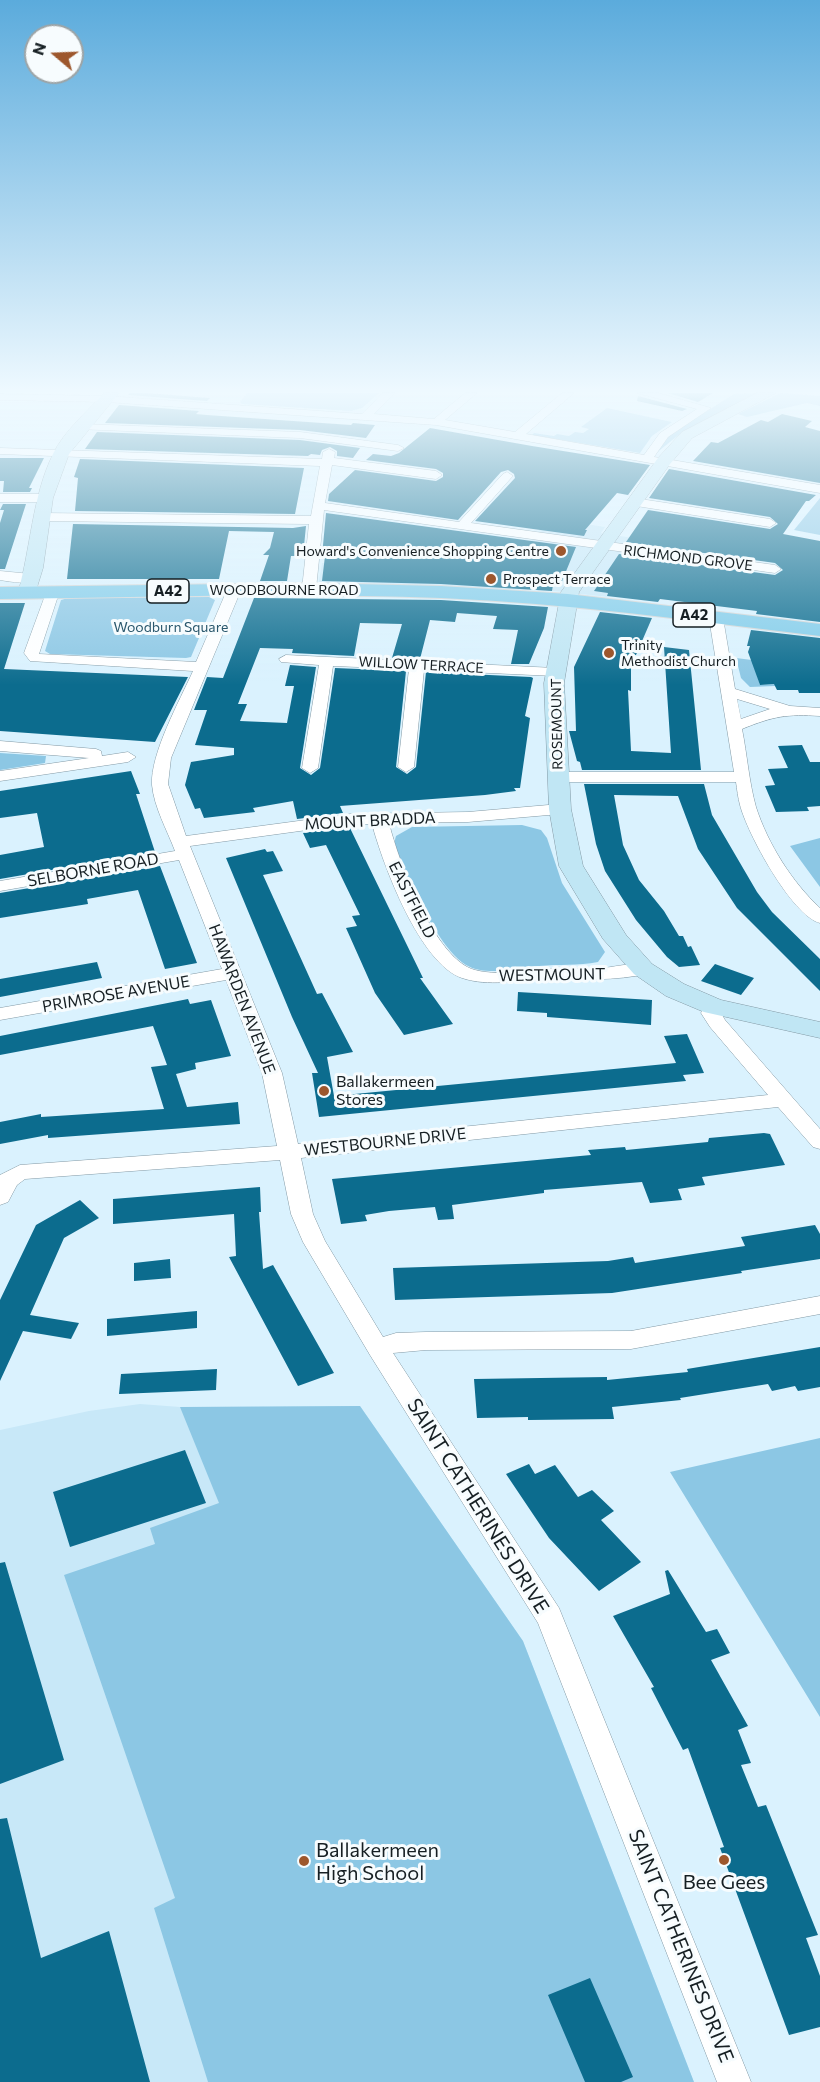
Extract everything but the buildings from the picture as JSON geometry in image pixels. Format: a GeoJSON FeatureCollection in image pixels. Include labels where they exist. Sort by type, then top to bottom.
{"type":"FeatureCollection","features":[{"type":"Feature","properties":{"kind":"main road"},"geometry":{"type":"LineString","coordinates":[[29,585],[48,490]]}},
{"type":"Feature","properties":{"kind":"main road","name":"ROSEMOUNT"},"geometry":{"type":"LineString","coordinates":[[640,490],[634,502],[572,589],[568,600],[555,672],[560,810],[564,840],[571,866],[616,939],[643,969],[675,990],[714,1006],[820,1030]]}},
{"type":"Feature","properties":{"kind":"main road","name":"WOODBOURNE ROAD"},"geometry":{"type":"LineString","coordinates":[[0,593],[29,585],[52,593],[309,589],[441,592],[568,600]]}},
{"type":"Feature","properties":{"kind":"main road","name":"A42"},"geometry":{"type":"LineString","coordinates":[[568,600],[820,630]]}},
{"type":"Feature","properties":{"kind":"street"},"geometry":{"type":"LineString","coordinates":[[309,589],[316,520],[322,490]]}},
{"type":"Feature","properties":{"kind":"street"},"geometry":{"type":"LineString","coordinates":[[462,526],[494,490]]}},
{"type":"Feature","properties":{"kind":"street"},"geometry":{"type":"LineString","coordinates":[[0,498],[45,498]]}},
{"type":"Feature","properties":{"kind":"street"},"geometry":{"type":"LineString","coordinates":[[634,502],[770,523]]}},
{"type":"Feature","properties":{"kind":"street","name":"RICHMOND GROVE"},"geometry":{"type":"LineString","coordinates":[[319,506],[775,569]]}},
{"type":"Feature","properties":{"kind":"street"},"geometry":{"type":"LineString","coordinates":[[41,517],[316,520]]}},
{"type":"Feature","properties":{"kind":"street"},"geometry":{"type":"LineString","coordinates":[[0,575],[29,585]]}},
{"type":"Feature","properties":{"kind":"street"},"geometry":{"type":"LineString","coordinates":[[52,593],[31,653],[35,658],[202,667],[234,590]]}},
{"type":"Feature","properties":{"kind":"street"},"geometry":{"type":"LineString","coordinates":[[716,618],[748,806],[761,838],[801,900],[820,918]]}},
{"type":"Feature","properties":{"kind":"street","name":"WILLOW TERRACE"},"geometry":{"type":"LineString","coordinates":[[286,659],[555,672]]}},
{"type":"Feature","properties":{"kind":"street"},"geometry":{"type":"LineString","coordinates":[[310,768],[327,661]]}},
{"type":"Feature","properties":{"kind":"street"},"geometry":{"type":"LineString","coordinates":[[406,767],[417,664]]}},
{"type":"Feature","properties":{"kind":"street","name":"HAWARDEN AVENUE"},"geometry":{"type":"LineString","coordinates":[[202,667],[163,758],[160,784],[164,801],[272,1073],[302,1214],[314,1242],[378,1349]]}},
{"type":"Feature","properties":{"kind":"street"},"geometry":{"type":"LineString","coordinates":[[727,691],[789,710],[820,712]]}},
{"type":"Feature","properties":{"kind":"street"},"geometry":{"type":"LineString","coordinates":[[734,727],[760,716],[789,710]]}},
{"type":"Feature","properties":{"kind":"street"},"geometry":{"type":"LineString","coordinates":[[0,746],[128,757],[0,777]]}},
{"type":"Feature","properties":{"kind":"street"},"geometry":{"type":"LineString","coordinates":[[558,777],[742,777]]}},
{"type":"Feature","properties":{"kind":"street","name":"MOUNT BRADDA"},"geometry":{"type":"LineString","coordinates":[[184,848],[290,826],[378,818],[468,817],[560,810]]}},
{"type":"Feature","properties":{"kind":"street","name":"EASTFIELD"},"geometry":{"type":"LineString","coordinates":[[378,818],[393,866],[424,928],[446,960],[461,972]]}},
{"type":"Feature","properties":{"kind":"street","name":"SELBORNE ROAD"},"geometry":{"type":"LineString","coordinates":[[0,886],[184,848]]}},
{"type":"Feature","properties":{"kind":"street","name":"WESTMOUNT"},"geometry":{"type":"LineString","coordinates":[[461,972],[480,976],[507,977],[544,974],[592,976],[624,974],[643,969]]}},
{"type":"Feature","properties":{"kind":"street","name":"PRIMROSE AVENUE"},"geometry":{"type":"LineString","coordinates":[[0,1014],[232,973]]}},
{"type":"Feature","properties":{"kind":"street"},"geometry":{"type":"LineString","coordinates":[[714,1006],[711,1013],[717,1023],[820,1142]]}},
{"type":"Feature","properties":{"kind":"street","name":"WESTBOURNE DRIVE"},"geometry":{"type":"LineString","coordinates":[[0,1197],[8,1180],[20,1172],[288,1152],[782,1100]]}},
{"type":"Feature","properties":{"kind":"street"},"geometry":{"type":"LineString","coordinates":[[378,1349],[396,1342],[631,1340],[820,1305]]}},
{"type":"Feature","properties":{"kind":"street","name":"SAINT CATHERINES DRIVE"},"geometry":{"type":"LineString","coordinates":[[378,1349],[549,1617],[734,2082]]}},
{"type":"Feature","properties":{"kind":"shaded area"},"geometry":{"type":"Polygon","coordinates":[[[548,518],[605,527],[601,533],[671,544],[651,578],[620,575],[608,597],[546,590],[318,586],[322,563],[513,566],[548,518]]]}},
{"type":"Feature","properties":{"kind":"shaded area","name":"Ballakermeen High School"},"geometry":{"type":"Polygon","coordinates":[[[140,1404],[180,1407],[360,1406],[523,1641],[694,2082],[0,2082],[0,1430],[89,1411],[140,1404]]]}},
{"type":"Feature","properties":{"kind":"green space"},"geometry":{"type":"Polygon","coordinates":[[[820,498],[820,535],[794,530],[820,498]]]}},
{"type":"Feature","properties":{"kind":"green space","name":"Woodburn Square"},"geometry":{"type":"Polygon","coordinates":[[[209,597],[215,600],[191,657],[50,654],[45,651],[61,600],[68,598],[209,597]]]}},
{"type":"Feature","properties":{"kind":"green space"},"geometry":{"type":"Polygon","coordinates":[[[736,658],[752,660],[760,685],[775,684],[775,686],[750,687],[741,678],[736,658]]]}},
{"type":"Feature","properties":{"kind":"green space"},"geometry":{"type":"Polygon","coordinates":[[[0,753],[46,756],[45,763],[0,770],[0,753]]]}},
{"type":"Feature","properties":{"kind":"green space"},"geometry":{"type":"Polygon","coordinates":[[[522,825],[541,830],[547,838],[562,883],[605,952],[598,962],[493,971],[474,969],[466,965],[458,959],[436,931],[403,871],[395,850],[396,836],[412,827],[522,825]]]}},
{"type":"Feature","properties":{"kind":"green space"},"geometry":{"type":"Polygon","coordinates":[[[820,838],[820,887],[790,846],[820,838]]]}},
{"type":"Feature","properties":{"kind":"green space","name":"Ballakermeen High School"},"geometry":{"type":"Polygon","coordinates":[[[360,1406],[523,1641],[694,2082],[208,2082],[154,1908],[175,1898],[64,1575],[155,1544],[150,1528],[219,1503],[180,1407],[360,1406]]]}},
{"type":"Feature","properties":{"kind":"green space"},"geometry":{"type":"Polygon","coordinates":[[[820,1438],[820,1717],[670,1472],[820,1438]]]}},
{"type":"Feature","properties":{"kind":"place","name":"Howard's Convenience Shopping Centre"},"geometry":{"type":"Point","coordinates":[561,551]}},
{"type":"Feature","properties":{"kind":"place","name":"Prospect Terrace"},"geometry":{"type":"Point","coordinates":[491,579]}},
{"type":"Feature","properties":{"kind":"place","name":"Trinity Methodist Church"},"geometry":{"type":"Point","coordinates":[609,653]}},
{"type":"Feature","properties":{"kind":"place","name":"Ballakermeen Stores"},"geometry":{"type":"Point","coordinates":[324,1091]}},
{"type":"Feature","properties":{"kind":"place","name":"Bee Gees"},"geometry":{"type":"Point","coordinates":[724,1860]}},
{"type":"Feature","properties":{"kind":"place","name":"Ballakermeen High School"},"geometry":{"type":"Point","coordinates":[304,1861]}}]}
